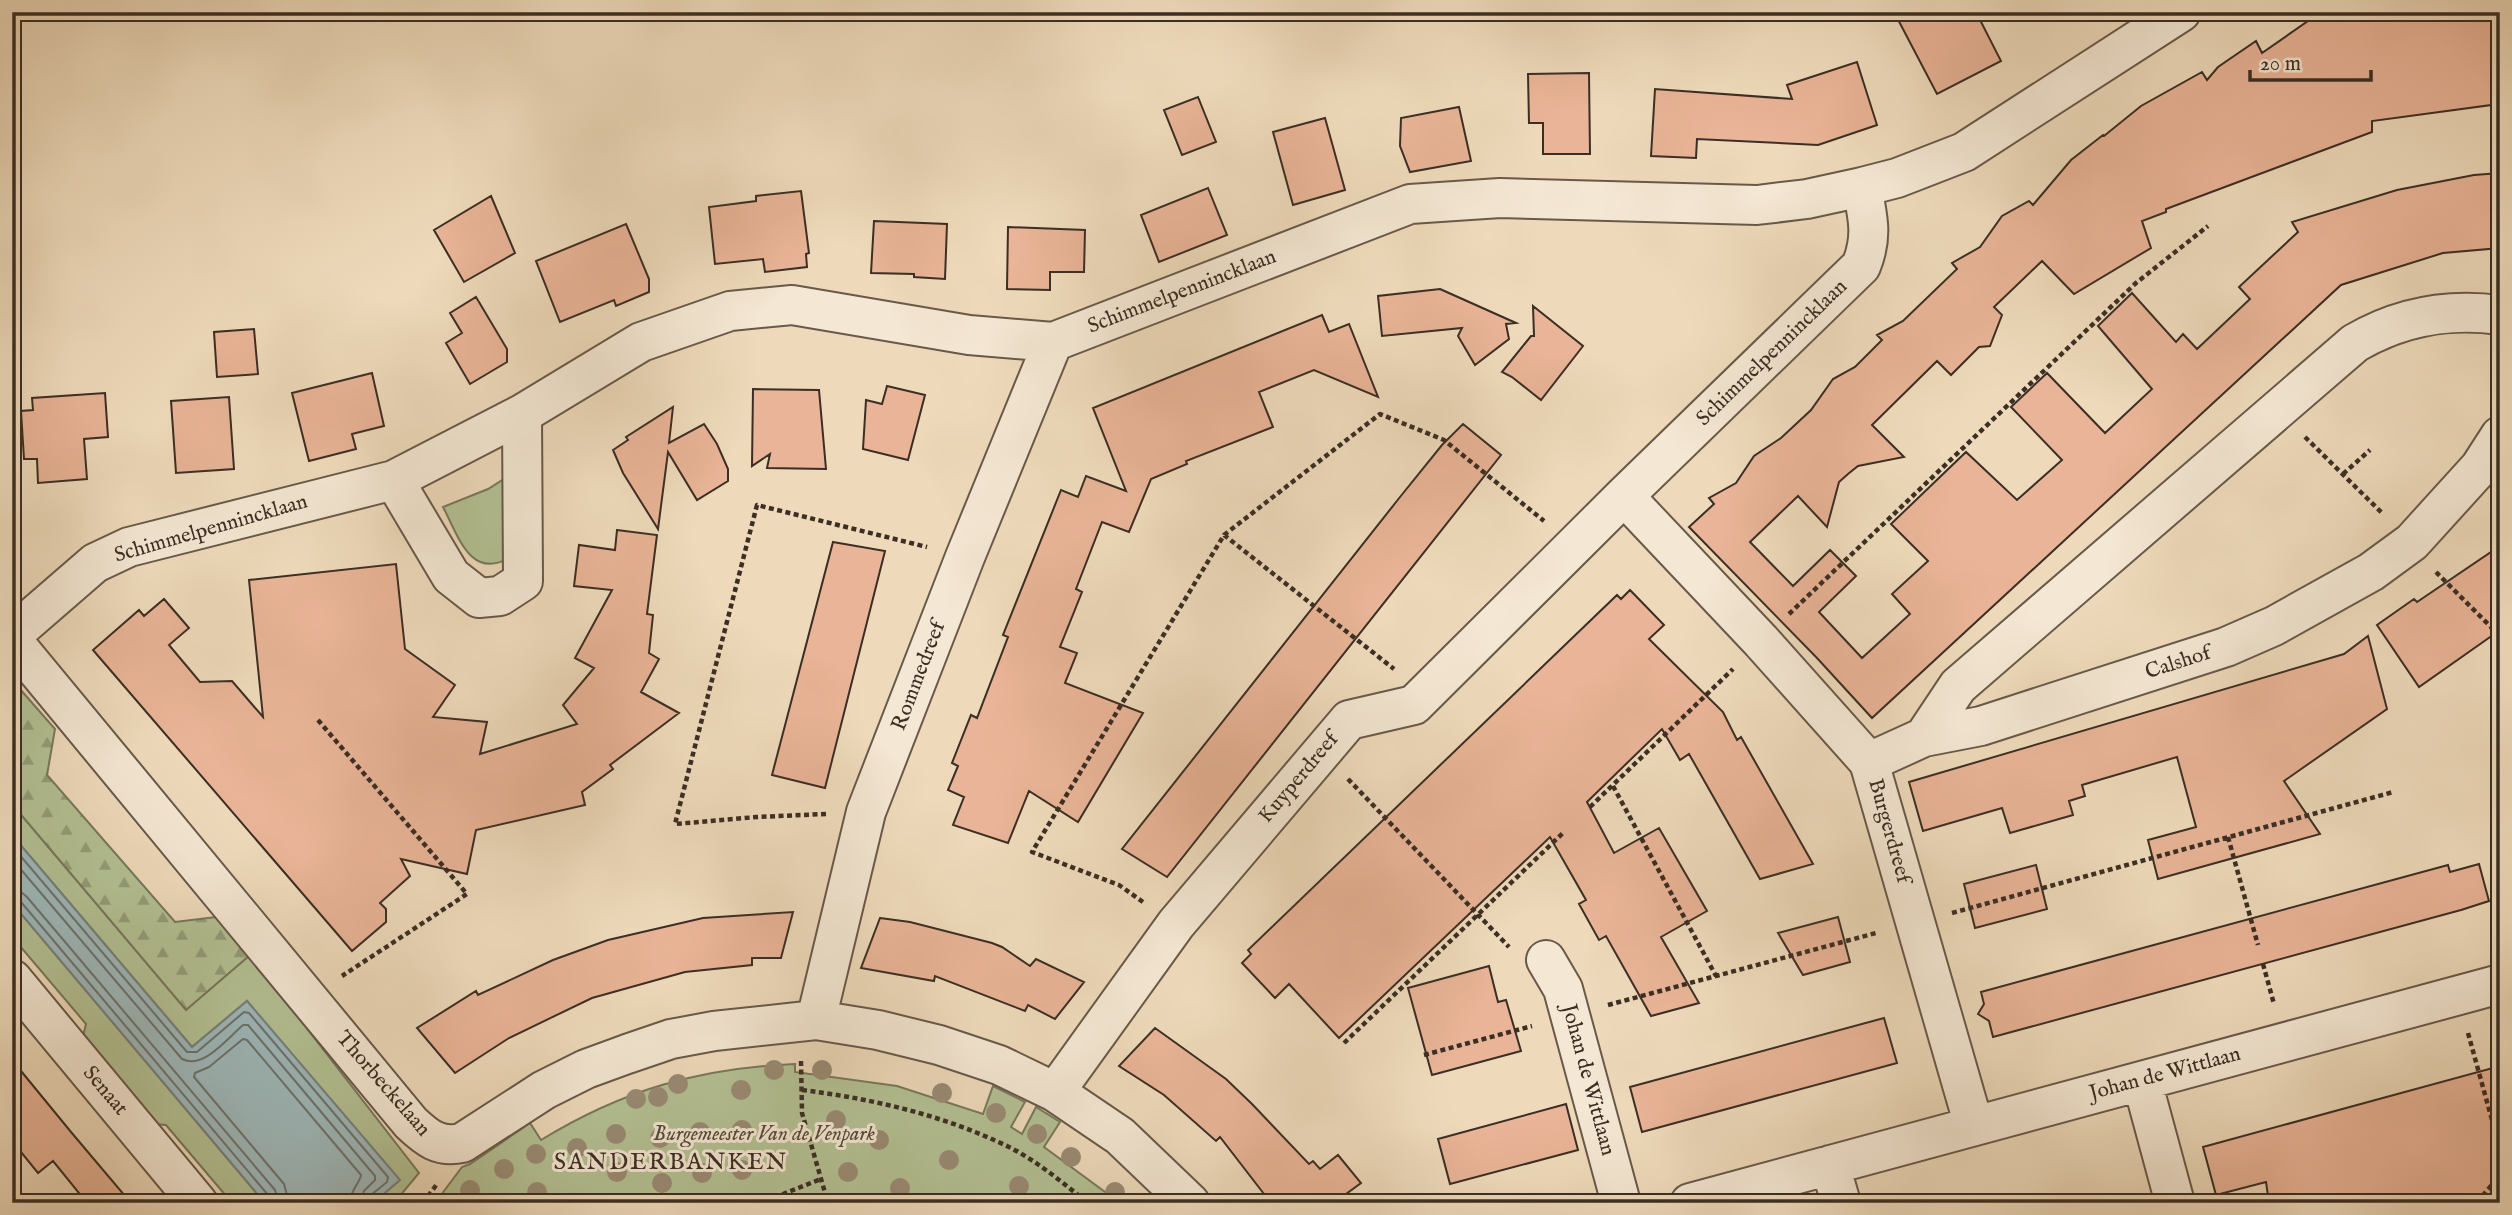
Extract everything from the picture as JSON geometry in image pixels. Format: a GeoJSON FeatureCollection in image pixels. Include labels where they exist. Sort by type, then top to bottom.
{"type":"FeatureCollection","features":[{"type":"Feature","properties":{"kind":"street","name":"Schimmelpennincklaan"},"geometry":{"type":"LineString","coordinates":[[12,637],[95,564],[129,547],[394,480],[522,414],[641,342],[730,311],[792,305],[969,335],[1053,342],[1410,204],[1500,198],[1757,205],[1807,199],[1897,178],[1964,152],[2181,12]]}},
{"type":"Feature","properties":{"kind":"street","name":"Schimmelpennincklaan"},"geometry":{"type":"LineString","coordinates":[[1624,496],[1861,266],[1869,247],[1869,226],[1862,187]]}},
{"type":"Feature","properties":{"kind":"street"},"geometry":{"type":"LineString","coordinates":[[1924,737],[1958,686],[2355,343],[2392,324],[2424,316],[2455,312],[2500,315]]}},
{"type":"Feature","properties":{"kind":"street","name":"Rommedreef"},"geometry":{"type":"LineString","coordinates":[[808,1021],[866,812],[965,557],[1053,342]]}},
{"type":"Feature","properties":{"kind":"street"},"geometry":{"type":"LineString","coordinates":[[394,480],[451,576],[479,598],[500,596],[523,580],[522,414]]}},
{"type":"Feature","properties":{"kind":"street","name":"Calshof"},"geometry":{"type":"LineString","coordinates":[[1869,762],[1924,737],[1981,726],[2226,647],[2321,601],[2371,572],[2412,542],[2480,467],[2500,436]]}},
{"type":"Feature","properties":{"kind":"street","name":"Kuyperdreef"},"geometry":{"type":"LineString","coordinates":[[1055,1093],[1176,924],[1349,720],[1414,705],[1624,496]]}},
{"type":"Feature","properties":{"kind":"street","name":"Burgerdreef"},"geometry":{"type":"LineString","coordinates":[[1624,496],[1761,641],[1869,762],[1974,1126]]}},
{"type":"Feature","properties":{"kind":"street","name":"Thorbeckelaan"},"geometry":{"type":"LineString","coordinates":[[12,637],[411,1123],[436,1143],[452,1145],[472,1138],[544,1090],[586,1069],[671,1039],[714,1031],[808,1021],[878,1030],[939,1045],[999,1065],[1055,1093],[1120,1136],[1190,1203]]}},
{"type":"Feature","properties":{"kind":"street","name":"Johan de Wittlaan"},"geometry":{"type":"LineString","coordinates":[[1529,956],[1563,989],[1621,1203]]}},
{"type":"Feature","properties":{"kind":"street","name":"Senaat"},"geometry":{"type":"LineString","coordinates":[[12,979],[198,1203]]}},
{"type":"Feature","properties":{"kind":"street","name":"Johan de Wittlaan"},"geometry":{"type":"LineString","coordinates":[[1690,1203],[2500,984]]}},
{"type":"Feature","properties":{"kind":"street"},"geometry":{"type":"LineString","coordinates":[[2142,1081],[2175,1203]]}},
{"type":"Feature","properties":{"kind":"street"},"geometry":{"type":"LineString","coordinates":[[1830,1165],[1841,1203]]}},
{"type":"Feature","properties":{"kind":"path"},"geometry":{"type":"LineString","coordinates":[[1590,807],[2136,283],[2208,226]]}},
{"type":"Feature","properties":{"kind":"path"},"geometry":{"type":"LineString","coordinates":[[2277,409],[2412,542],[2423,559],[2500,636]]}},
{"type":"Feature","properties":{"kind":"path"},"geometry":{"type":"LineString","coordinates":[[1176,924],[1119,885],[1032,852],[1224,535],[1380,414],[1444,440],[1574,546]]}},
{"type":"Feature","properties":{"kind":"path"},"geometry":{"type":"LineString","coordinates":[[2343,474],[2370,450]]}},
{"type":"Feature","properties":{"kind":"path"},"geometry":{"type":"LineString","coordinates":[[866,812],[675,824],[757,505],[965,557]]}},
{"type":"Feature","properties":{"kind":"path"},"geometry":{"type":"LineString","coordinates":[[1224,535],[1426,694]]}},
{"type":"Feature","properties":{"kind":"path"},"geometry":{"type":"LineString","coordinates":[[309,997],[467,894],[318,720]]}},
{"type":"Feature","properties":{"kind":"path"},"geometry":{"type":"LineString","coordinates":[[1321,751],[1478,914],[1529,956]]}},
{"type":"Feature","properties":{"kind":"path"},"geometry":{"type":"LineString","coordinates":[[1612,786],[1716,976]]}},
{"type":"Feature","properties":{"kind":"path"},"geometry":{"type":"LineString","coordinates":[[1344,1043],[1564,832]]}},
{"type":"Feature","properties":{"kind":"path"},"geometry":{"type":"LineString","coordinates":[[2228,837],[2258,945]]}},
{"type":"Feature","properties":{"kind":"path"},"geometry":{"type":"LineString","coordinates":[[2457,995],[2500,1149]]}},
{"type":"Feature","properties":{"kind":"path"},"geometry":{"type":"LineString","coordinates":[[808,1021],[802,1113],[828,1203]]}},
{"type":"Feature","properties":{"kind":"path"},"geometry":{"type":"LineString","coordinates":[[802,1090],[855,1097],[909,1109],[961,1126],[1011,1148],[1088,1203]]}},
{"type":"Feature","properties":{"kind":"path"},"geometry":{"type":"LineString","coordinates":[[2468,1203],[2479,1200],[2500,1175]]}},
{"type":"Feature","properties":{"kind":"path"},"geometry":{"type":"LineString","coordinates":[[768,1203],[778,1196],[821,1179]]}},
{"type":"Feature","properties":{"kind":"green space"},"geometry":{"type":"Polygon","coordinates":[[[507,477],[509,558],[496,563],[484,563],[467,551],[443,507],[488,489],[507,477]]]}},
{"type":"Feature","properties":{"kind":"green space"},"geometry":{"type":"Polygon","coordinates":[[[13,681],[55,729],[47,775],[175,922],[216,917],[250,955],[186,1010],[12,804],[13,681]]]}},
{"type":"Feature","properties":{"kind":"green space"},"geometry":{"type":"Polygon","coordinates":[[[12,804],[186,1009],[250,955],[419,1173],[394,1203],[373,1203],[399,1181],[247,1001],[192,1047],[12,835],[12,804]]]}},
{"type":"Feature","properties":{"kind":"green space"},"geometry":{"type":"Polygon","coordinates":[[[12,903],[265,1203],[232,1203],[166,1125],[153,1124],[82,1040],[86,1024],[20,946],[12,946],[12,903]]]}},
{"type":"Feature","properties":{"kind":"green space","name":"Burgemeester Van de Venpark"},"geometry":{"type":"Polygon","coordinates":[[[795,1064],[795,1072],[897,1086],[983,1114],[993,1086],[1025,1102],[1011,1127],[1022,1134],[1036,1107],[1060,1122],[1044,1147],[1120,1203],[435,1203],[462,1167],[530,1123],[541,1140],[602,1108],[663,1085],[726,1071],[795,1064]]]}},
{"type":"Feature","properties":{"kind":"water"},"geometry":{"type":"Polygon","coordinates":[[[12,835],[192,1047],[247,1001],[400,1180],[373,1203],[265,1203],[12,903],[12,835]]]}},
{"type":"Feature","properties":{"kind":"building"},"geometry":{"type":"Polygon","coordinates":[[[1894,12],[1976,12],[2001,61],[1937,94],[1894,12]]]}},
{"type":"Feature","properties":{"kind":"building"},"geometry":{"type":"Polygon","coordinates":[[[2321,12],[2500,12],[2500,51],[2494,51],[2491,105],[2372,121],[2372,132],[2166,209],[2166,212],[2142,221],[2151,248],[2074,294],[2042,261],[1994,307],[2002,315],[1990,346],[1979,347],[1951,375],[1937,361],[1872,425],[1904,457],[1858,466],[1839,482],[1827,527],[1798,496],[1750,542],[1793,586],[1830,550],[1856,576],[1819,612],[1862,658],[1910,614],[1892,594],[1928,561],[1891,524],[1966,452],[2017,500],[2062,460],[2011,407],[2047,373],[2105,433],[2152,389],[2098,326],[2132,293],[2176,342],[2183,334],[2197,349],[2250,299],[2239,287],[2298,232],[2292,222],[2397,190],[2474,175],[2500,173],[2500,248],[2443,253],[2341,285],[1872,718],[1689,527],[1714,504],[1709,498],[1736,483],[1754,456],[1781,438],[1811,410],[1833,379],[1855,367],[1882,340],[1877,335],[1903,321],[1957,269],[1952,263],[1980,247],[2002,216],[2029,201],[2033,205],[2071,160],[2141,106],[2202,72],[2207,80],[2218,67],[2256,41],[2262,53],[2321,12]]]}},
{"type":"Feature","properties":{"kind":"building"},"geometry":{"type":"Polygon","coordinates":[[[1857,62],[1877,125],[1818,145],[1697,139],[1696,158],[1651,156],[1655,89],[1792,99],[1787,85],[1857,62]]]}},
{"type":"Feature","properties":{"kind":"building"},"geometry":{"type":"Polygon","coordinates":[[[1589,73],[1590,154],[1543,154],[1543,123],[1529,123],[1528,74],[1589,73]]]}},
{"type":"Feature","properties":{"kind":"building"},"geometry":{"type":"Polygon","coordinates":[[[1198,97],[1216,142],[1182,155],[1164,110],[1198,97]]]}},
{"type":"Feature","properties":{"kind":"building"},"geometry":{"type":"Polygon","coordinates":[[[1459,107],[1471,161],[1410,172],[1400,146],[1401,118],[1459,107]]]}},
{"type":"Feature","properties":{"kind":"building"},"geometry":{"type":"Polygon","coordinates":[[[1325,118],[1345,190],[1293,205],[1273,132],[1325,118]]]}},
{"type":"Feature","properties":{"kind":"building"},"geometry":{"type":"Polygon","coordinates":[[[1208,188],[1227,235],[1159,262],[1141,215],[1208,188]]]}},
{"type":"Feature","properties":{"kind":"building"},"geometry":{"type":"Polygon","coordinates":[[[801,191],[809,253],[806,254],[807,267],[765,272],[763,259],[715,264],[709,207],[756,201],[756,196],[801,191]]]}},
{"type":"Feature","properties":{"kind":"building"},"geometry":{"type":"Polygon","coordinates":[[[491,196],[515,253],[464,282],[434,230],[491,196]]]}},
{"type":"Feature","properties":{"kind":"building"},"geometry":{"type":"Polygon","coordinates":[[[874,221],[947,224],[945,279],[914,277],[914,274],[871,273],[874,221]]]}},
{"type":"Feature","properties":{"kind":"building"},"geometry":{"type":"Polygon","coordinates":[[[626,224],[649,279],[649,292],[616,306],[614,300],[560,322],[536,261],[626,224]]]}},
{"type":"Feature","properties":{"kind":"building"},"geometry":{"type":"Polygon","coordinates":[[[1008,227],[1085,230],[1084,272],[1050,272],[1050,290],[1007,289],[1008,227]]]}},
{"type":"Feature","properties":{"kind":"building"},"geometry":{"type":"Polygon","coordinates":[[[1440,289],[1516,323],[1506,324],[1509,339],[1475,365],[1458,336],[1462,328],[1382,336],[1378,296],[1440,289]]]}},
{"type":"Feature","properties":{"kind":"building"},"geometry":{"type":"Polygon","coordinates":[[[476,297],[507,349],[507,362],[470,384],[446,343],[462,333],[450,313],[476,297]]]}},
{"type":"Feature","properties":{"kind":"building"},"geometry":{"type":"Polygon","coordinates":[[[1533,306],[1583,346],[1541,400],[1502,372],[1531,336],[1534,336],[1533,306]]]}},
{"type":"Feature","properties":{"kind":"building"},"geometry":{"type":"Polygon","coordinates":[[[1322,315],[1329,332],[1349,324],[1378,397],[1314,370],[1259,392],[1273,427],[1186,461],[1187,464],[1151,479],[1129,532],[1102,522],[1076,589],[1082,592],[1060,647],[1077,653],[1065,683],[1143,713],[1078,822],[1029,791],[1008,843],[953,825],[964,797],[948,790],[958,766],[952,763],[971,715],[977,718],[1008,637],[1003,635],[1061,490],[1078,497],[1086,476],[1126,491],[1093,408],[1322,315]]]}},
{"type":"Feature","properties":{"kind":"building"},"geometry":{"type":"Polygon","coordinates":[[[254,329],[258,374],[217,377],[214,332],[254,329]]]}},
{"type":"Feature","properties":{"kind":"building"},"geometry":{"type":"Polygon","coordinates":[[[372,373],[384,426],[352,434],[356,449],[309,461],[292,393],[372,373]]]}},
{"type":"Feature","properties":{"kind":"building"},"geometry":{"type":"Polygon","coordinates":[[[887,386],[925,395],[908,460],[863,449],[866,400],[882,404],[887,386]]]}},
{"type":"Feature","properties":{"kind":"building"},"geometry":{"type":"Polygon","coordinates":[[[753,389],[819,390],[826,469],[767,468],[770,454],[752,466],[753,389]]]}},
{"type":"Feature","properties":{"kind":"building"},"geometry":{"type":"Polygon","coordinates":[[[105,393],[108,437],[84,439],[87,479],[38,483],[37,459],[24,459],[21,411],[33,410],[32,398],[105,393]]]}},
{"type":"Feature","properties":{"kind":"building"},"geometry":{"type":"Polygon","coordinates":[[[229,397],[234,469],[176,473],[171,401],[229,397]]]}},
{"type":"Feature","properties":{"kind":"building"},"geometry":{"type":"Polygon","coordinates":[[[673,407],[669,443],[704,424],[728,469],[728,481],[697,500],[668,452],[658,529],[623,473],[613,450],[628,440],[626,437],[673,407]]]}},
{"type":"Feature","properties":{"kind":"building"},"geometry":{"type":"Polygon","coordinates":[[[1463,424],[1501,455],[1167,877],[1122,849],[1400,497],[1442,445],[1463,424]]]}},
{"type":"Feature","properties":{"kind":"building"},"geometry":{"type":"Polygon","coordinates":[[[617,530],[657,535],[647,614],[653,615],[649,653],[659,659],[641,692],[679,713],[610,765],[613,769],[582,792],[585,805],[476,830],[467,874],[401,859],[410,876],[380,903],[386,909],[386,922],[352,951],[93,650],[139,610],[144,616],[164,599],[189,628],[169,645],[200,682],[232,681],[263,717],[249,580],[396,564],[405,649],[455,685],[433,717],[487,722],[480,754],[577,724],[563,705],[594,668],[575,658],[612,590],[574,586],[579,545],[615,550],[617,530]]]}},
{"type":"Feature","properties":{"kind":"building"},"geometry":{"type":"Polygon","coordinates":[[[833,542],[885,551],[825,788],[772,775],[833,542]]]}},
{"type":"Feature","properties":{"kind":"building"},"geometry":{"type":"Polygon","coordinates":[[[2500,546],[2500,630],[2419,687],[2377,625],[2414,599],[2417,602],[2500,546]]]}},
{"type":"Feature","properties":{"kind":"building"},"geometry":{"type":"Polygon","coordinates":[[[1630,590],[1664,625],[1649,639],[1723,712],[1737,740],[1741,737],[1813,864],[1760,879],[1689,754],[1680,760],[1662,729],[1587,802],[1614,853],[1659,828],[1707,911],[1661,937],[1699,1003],[1651,1016],[1606,936],[1599,940],[1579,904],[1586,900],[1550,837],[1339,1038],[1289,984],[1275,998],[1242,963],[1251,954],[1248,950],[1617,595],[1621,599],[1630,590]]]}},
{"type":"Feature","properties":{"kind":"building"},"geometry":{"type":"Polygon","coordinates":[[[2368,636],[2387,709],[2284,781],[2320,834],[2158,879],[2148,840],[2196,827],[2177,757],[2082,785],[2085,796],[2069,801],[2073,815],[2010,833],[2002,808],[1923,831],[1909,782],[2344,654],[2368,636]]]}},
{"type":"Feature","properties":{"kind":"building"},"geometry":{"type":"Polygon","coordinates":[[[2479,864],[2489,901],[2461,910],[1993,1037],[1989,1021],[1978,1014],[1984,1004],[1981,992],[2448,865],[2450,872],[2479,864]]]}},
{"type":"Feature","properties":{"kind":"building"},"geometry":{"type":"Polygon","coordinates":[[[2036,865],[2047,909],[1975,928],[1964,884],[2036,865]]]}},
{"type":"Feature","properties":{"kind":"building"},"geometry":{"type":"Polygon","coordinates":[[[793,912],[781,958],[752,958],[752,965],[685,972],[592,998],[509,1038],[455,1073],[417,1028],[476,991],[478,995],[553,960],[608,940],[703,918],[793,912]]]}},
{"type":"Feature","properties":{"kind":"building"},"geometry":{"type":"Polygon","coordinates":[[[1838,917],[1850,962],[1803,975],[1778,933],[1838,917]]]}},
{"type":"Feature","properties":{"kind":"building"},"geometry":{"type":"Polygon","coordinates":[[[880,918],[910,922],[992,943],[1030,966],[1036,959],[1084,982],[1055,1019],[1028,1005],[1025,1011],[935,976],[934,981],[861,968],[880,918]]]}},
{"type":"Feature","properties":{"kind":"building"},"geometry":{"type":"Polygon","coordinates":[[[1489,966],[1498,1002],[1506,1000],[1521,1051],[1432,1075],[1408,988],[1489,966]]]}},
{"type":"Feature","properties":{"kind":"building"},"geometry":{"type":"Polygon","coordinates":[[[1884,1018],[1897,1063],[1642,1132],[1630,1087],[1884,1018]]]}},
{"type":"Feature","properties":{"kind":"building"},"geometry":{"type":"Polygon","coordinates":[[[1155,1028],[1226,1079],[1309,1164],[1313,1161],[1320,1169],[1338,1155],[1361,1183],[1342,1197],[1347,1203],[1271,1203],[1220,1137],[1216,1141],[1164,1095],[1119,1066],[1155,1028]]]}},
{"type":"Feature","properties":{"kind":"building"},"geometry":{"type":"Polygon","coordinates":[[[12,1060],[131,1203],[87,1203],[53,1161],[38,1173],[12,1141],[12,1060]]]}},
{"type":"Feature","properties":{"kind":"building"},"geometry":{"type":"Polygon","coordinates":[[[2500,1066],[2500,1192],[2457,1203],[2269,1203],[2266,1182],[2216,1195],[2203,1147],[2500,1066]]]}},
{"type":"Feature","properties":{"kind":"building"},"geometry":{"type":"Polygon","coordinates":[[[1566,1104],[1578,1150],[1450,1184],[1438,1139],[1566,1104]]]}},
{"type":"Feature","properties":{"kind":"district","name":"SANDERBANKEN"},"geometry":{"type":"Point","coordinates":[671,1162]}}]}
